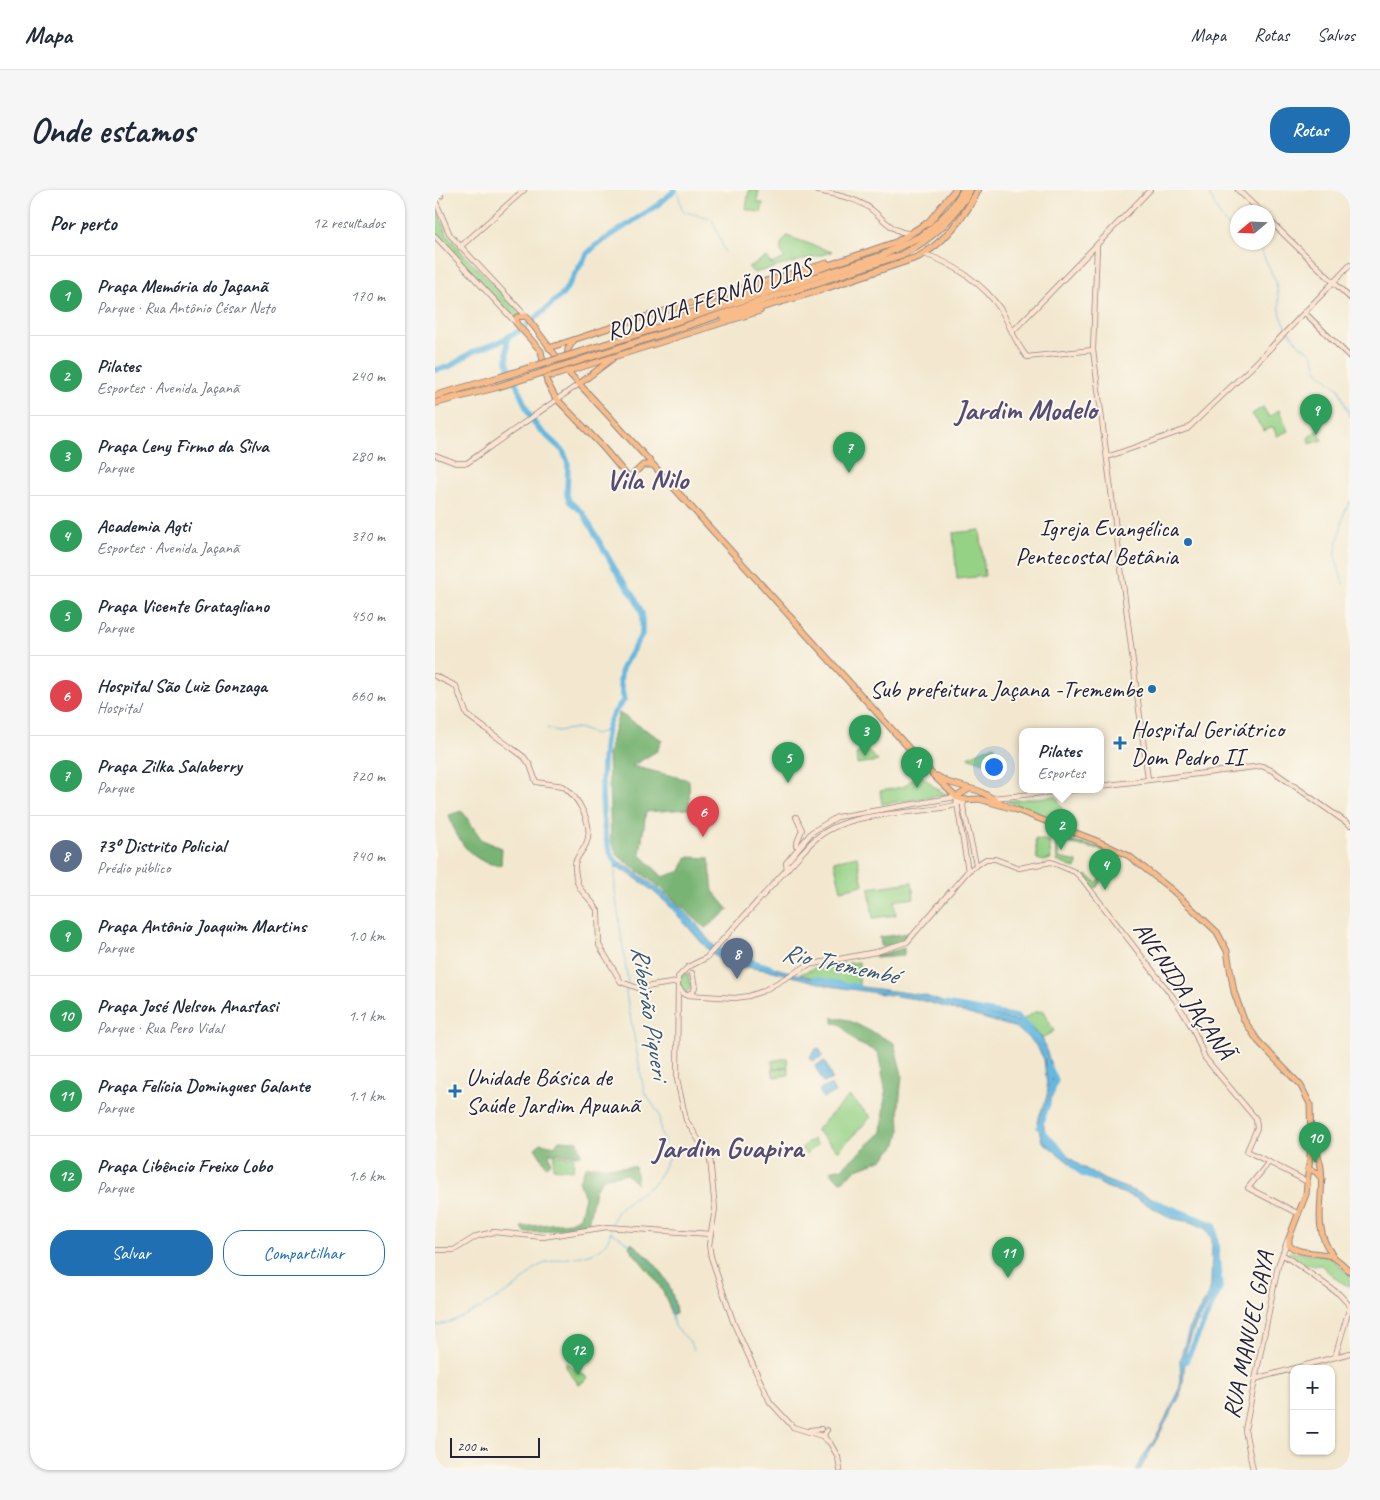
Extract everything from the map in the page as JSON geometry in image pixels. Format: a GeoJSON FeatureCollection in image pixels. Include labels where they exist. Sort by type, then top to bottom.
{"type":"FeatureCollection","features":[{"type":"Feature","properties":{"kind":"highway"},"geometry":{"type":"LineString","coordinates":[[621,339],[634,332],[891,245],[913,233],[936,216],[955,190]]}},
{"type":"Feature","properties":{"kind":"highway","name":"RODOVIA FERNÃO DIAS"},"geometry":{"type":"LineString","coordinates":[[435,396],[881,256],[923,235],[951,209],[964,190]]}},
{"type":"Feature","properties":{"kind":"highway","name":"RODOVIA FERNÃO DIAS"},"geometry":{"type":"LineString","coordinates":[[435,403],[497,387],[901,255],[927,240],[943,226],[970,190]]}},
{"type":"Feature","properties":{"kind":"highway"},"geometry":{"type":"LineString","coordinates":[[679,329],[814,292],[924,254],[939,241],[967,209],[978,190]]}},
{"type":"Feature","properties":{"kind":"main road"},"geometry":{"type":"LineString","coordinates":[[549,348],[830,262],[835,263]]}},
{"type":"Feature","properties":{"kind":"main road"},"geometry":{"type":"LineString","coordinates":[[546,375],[550,377],[568,372],[814,292]]}},
{"type":"Feature","properties":{"kind":"main road"},"geometry":{"type":"LineString","coordinates":[[653,464],[643,465],[629,478],[601,445],[557,400],[549,387],[541,351],[517,324],[517,317],[526,317],[568,372],[653,464],[930,771],[956,797],[963,800],[993,798]]}},
{"type":"Feature","properties":{"kind":"main road"},"geometry":{"type":"LineString","coordinates":[[575,339],[569,346],[567,356],[569,364],[577,369]]}},
{"type":"Feature","properties":{"kind":"main road"},"geometry":{"type":"LineString","coordinates":[[579,384],[601,369],[614,357]]}},
{"type":"Feature","properties":{"kind":"main road"},"geometry":{"type":"LineString","coordinates":[[643,454],[643,465]]}},
{"type":"Feature","properties":{"kind":"main road"},"geometry":{"type":"LineString","coordinates":[[930,771],[947,782],[972,788],[1014,809]]}},
{"type":"Feature","properties":{"kind":"main road"},"geometry":{"type":"LineString","coordinates":[[956,797],[960,792],[972,788]]}},
{"type":"Feature","properties":{"kind":"main road"},"geometry":{"type":"LineString","coordinates":[[977,799],[979,791]]}},
{"type":"Feature","properties":{"kind":"main road"},"geometry":{"type":"LineString","coordinates":[[977,799],[1014,809],[1080,834],[1129,856],[1172,890],[1217,932],[1227,952],[1234,992],[1244,1020],[1260,1044],[1297,1081],[1309,1100],[1311,1138],[1320,1159],[1322,1179],[1319,1220],[1327,1248],[1350,1271]]}},
{"type":"Feature","properties":{"kind":"main road","name":"RUA MANUEL GAYA"},"geometry":{"type":"LineString","coordinates":[[1289,1238],[1305,1199],[1311,1138]]}},
{"type":"Feature","properties":{"kind":"main road"},"geometry":{"type":"LineString","coordinates":[[1308,1168],[1316,1172],[1322,1179]]}},
{"type":"Feature","properties":{"kind":"main road"},"geometry":{"type":"LineString","coordinates":[[1289,1238],[1290,1247],[1319,1252],[1334,1257]]}},
{"type":"Feature","properties":{"kind":"main road"},"geometry":{"type":"LineString","coordinates":[[1319,1252],[1327,1248]]}},
{"type":"Feature","properties":{"kind":"street"},"geometry":{"type":"LineString","coordinates":[[460,247],[524,190]]}},
{"type":"Feature","properties":{"kind":"street"},"geometry":{"type":"LineString","coordinates":[[816,190],[859,202],[901,233],[913,233]]}},
{"type":"Feature","properties":{"kind":"street"},"geometry":{"type":"LineString","coordinates":[[1012,332],[1089,251],[1097,246],[1151,190]]}},
{"type":"Feature","properties":{"kind":"street"},"geometry":{"type":"LineString","coordinates":[[1238,190],[1254,205]]}},
{"type":"Feature","properties":{"kind":"street"},"geometry":{"type":"LineString","coordinates":[[435,191],[441,196]]}},
{"type":"Feature","properties":{"kind":"street"},"geometry":{"type":"LineString","coordinates":[[435,201],[447,231],[526,317]]}},
{"type":"Feature","properties":{"kind":"street"},"geometry":{"type":"LineString","coordinates":[[1275,226],[1350,298]]}},
{"type":"Feature","properties":{"kind":"street"},"geometry":{"type":"LineString","coordinates":[[891,245],[897,238],[894,228]]}},
{"type":"Feature","properties":{"kind":"street"},"geometry":{"type":"LineString","coordinates":[[435,236],[517,324]]}},
{"type":"Feature","properties":{"kind":"street"},"geometry":{"type":"LineString","coordinates":[[939,241],[934,250],[940,259]]}},
{"type":"Feature","properties":{"kind":"street"},"geometry":{"type":"LineString","coordinates":[[1097,246],[1093,350],[1148,779]]}},
{"type":"Feature","properties":{"kind":"street"},"geometry":{"type":"LineString","coordinates":[[924,254],[940,259],[971,280],[992,298],[1001,310],[1027,357],[1093,350]]}},
{"type":"Feature","properties":{"kind":"street"},"geometry":{"type":"LineString","coordinates":[[1107,457],[1187,429],[1287,332],[1350,265]]}},
{"type":"Feature","properties":{"kind":"street"},"geometry":{"type":"LineString","coordinates":[[489,294],[494,288],[493,282]]}},
{"type":"Feature","properties":{"kind":"street"},"geometry":{"type":"LineString","coordinates":[[1305,313],[1350,357]]}},
{"type":"Feature","properties":{"kind":"street"},"geometry":{"type":"LineString","coordinates":[[435,455],[455,463],[467,463],[579,384]]}},
{"type":"Feature","properties":{"kind":"street"},"geometry":{"type":"LineString","coordinates":[[435,676],[456,686],[467,715],[524,757],[530,765],[536,782],[563,786],[586,814],[588,839],[574,864],[577,882],[581,893],[598,911],[599,945],[616,976],[624,985],[631,987],[678,984]]}},
{"type":"Feature","properties":{"kind":"street"},"geometry":{"type":"LineString","coordinates":[[1104,785],[1257,766],[1265,767],[1350,825]]}},
{"type":"Feature","properties":{"kind":"street"},"geometry":{"type":"LineString","coordinates":[[993,798],[1043,793]]}},
{"type":"Feature","properties":{"kind":"street"},"geometry":{"type":"LineString","coordinates":[[787,868],[786,863],[795,850],[812,832],[837,817],[956,797],[968,871]]}},
{"type":"Feature","properties":{"kind":"street"},"geometry":{"type":"LineString","coordinates":[[840,1470],[837,1454],[825,1438],[793,1427],[777,1412],[765,1393],[729,1309],[710,1251],[715,1209],[710,1157],[687,1120],[678,1088],[678,976],[707,958],[815,838],[837,826],[857,820],[938,808],[963,800],[975,864]]}},
{"type":"Feature","properties":{"kind":"street"},"geometry":{"type":"LineString","coordinates":[[795,850],[802,830],[796,817]]}},
{"type":"Feature","properties":{"kind":"street","name":"AVENIDA JAÇANÃ"},"geometry":{"type":"LineString","coordinates":[[975,864],[991,859],[1019,868],[1048,862],[1075,872],[1083,878],[1176,1001],[1194,1031],[1205,1058],[1256,1119],[1257,1128],[1247,1151],[1269,1162]]}},
{"type":"Feature","properties":{"kind":"street"},"geometry":{"type":"LineString","coordinates":[[966,861],[975,864]]}},
{"type":"Feature","properties":{"kind":"street"},"geometry":{"type":"LineString","coordinates":[[678,984],[686,995],[735,998],[749,996],[763,991],[795,971],[812,964],[876,952],[907,942],[975,864]]}},
{"type":"Feature","properties":{"kind":"street"},"geometry":{"type":"LineString","coordinates":[[693,991],[692,973],[697,964]]}},
{"type":"Feature","properties":{"kind":"street"},"geometry":{"type":"LineString","coordinates":[[684,971],[692,973]]}},
{"type":"Feature","properties":{"kind":"street"},"geometry":{"type":"LineString","coordinates":[[693,991],[706,997]]}},
{"type":"Feature","properties":{"kind":"street"},"geometry":{"type":"LineString","coordinates":[[678,1003],[693,991]]}},
{"type":"Feature","properties":{"kind":"street"},"geometry":{"type":"LineString","coordinates":[[1299,1214],[1248,1188],[1269,1162],[1306,1181]]}},
{"type":"Feature","properties":{"kind":"street"},"geometry":{"type":"LineString","coordinates":[[435,1250],[454,1250],[489,1232],[543,1237],[614,1227],[711,1234]]}},
{"type":"Feature","properties":{"kind":"street","name":"RUA MANUEL GAYA"},"geometry":{"type":"LineString","coordinates":[[1253,1470],[1245,1430],[1278,1266],[1289,1238]]}},
{"type":"Feature","properties":{"kind":"street"},"geometry":{"type":"LineString","coordinates":[[1278,1266],[1285,1256],[1299,1250]]}},
{"type":"Feature","properties":{"kind":"street"},"geometry":{"type":"LineString","coordinates":[[1285,1256],[1347,1301],[1350,1306],[1335,1357]]}},
{"type":"Feature","properties":{"kind":"street"},"geometry":{"type":"LineString","coordinates":[[1340,1344],[1343,1352],[1349,1353]]}},
{"type":"Feature","properties":{"kind":"street"},"geometry":{"type":"LineString","coordinates":[[1255,1379],[1349,1353]]}},
{"type":"Feature","properties":{"kind":"street"},"geometry":{"type":"LineString","coordinates":[[803,1430],[821,1430]]}},
{"type":"Feature","properties":{"kind":"street"},"geometry":{"type":"LineString","coordinates":[[825,1438],[824,1434],[827,1430]]}},
{"type":"Feature","properties":{"kind":"green space"},"geometry":{"type":"Polygon","coordinates":[[[749,190],[759,190],[757,202],[763,203],[761,213],[746,209],[749,190]]]}},
{"type":"Feature","properties":{"kind":"green space"},"geometry":{"type":"Polygon","coordinates":[[[435,204],[447,234],[466,257],[522,314],[514,320],[435,235],[435,204]]]}},
{"type":"Feature","properties":{"kind":"green space"},"geometry":{"type":"Polygon","coordinates":[[[787,236],[832,252],[754,273],[748,267],[767,257],[771,264],[785,258],[781,247],[782,242],[787,236]]]}},
{"type":"Feature","properties":{"kind":"green space"},"geometry":{"type":"Polygon","coordinates":[[[1263,407],[1269,417],[1279,410],[1288,431],[1277,436],[1273,427],[1264,431],[1252,414],[1263,407]]]}},
{"type":"Feature","properties":{"kind":"green space"},"geometry":{"type":"Polygon","coordinates":[[[1318,429],[1322,440],[1310,444],[1308,438],[1318,429]]]}},
{"type":"Feature","properties":{"kind":"green space"},"geometry":{"type":"Polygon","coordinates":[[[980,530],[985,576],[957,579],[953,533],[980,530]]]}},
{"type":"Feature","properties":{"kind":"green space"},"geometry":{"type":"Polygon","coordinates":[[[619,713],[662,740],[657,751],[632,766],[689,780],[690,809],[646,812],[640,854],[663,877],[681,871],[687,857],[709,858],[713,891],[729,910],[705,928],[661,888],[617,855],[611,841],[608,754],[619,713]]]}},
{"type":"Feature","properties":{"kind":"green space"},"geometry":{"type":"Polygon","coordinates":[[[994,745],[999,758],[984,763],[968,757],[994,745]]]}},
{"type":"Feature","properties":{"kind":"green space"},"geometry":{"type":"Polygon","coordinates":[[[867,749],[878,761],[857,764],[856,754],[867,749]]]}},
{"type":"Feature","properties":{"kind":"green space"},"geometry":{"type":"Polygon","coordinates":[[[920,773],[933,786],[947,795],[882,804],[880,791],[903,787],[920,773]]]}},
{"type":"Feature","properties":{"kind":"green space"},"geometry":{"type":"Polygon","coordinates":[[[1056,796],[1065,815],[1076,827],[1006,801],[1056,796]]]}},
{"type":"Feature","properties":{"kind":"green space"},"geometry":{"type":"Polygon","coordinates":[[[462,811],[482,840],[502,848],[501,865],[482,861],[474,856],[461,842],[449,815],[462,811]]]}},
{"type":"Feature","properties":{"kind":"green space"},"geometry":{"type":"Polygon","coordinates":[[[1055,838],[1103,848],[1118,858],[1097,887],[1093,888],[1085,877],[1087,875],[1097,883],[1115,857],[1102,850],[1057,841],[1059,858],[1077,862],[1076,869],[1057,861],[1055,838]]]}},
{"type":"Feature","properties":{"kind":"green space"},"geometry":{"type":"Polygon","coordinates":[[[1035,839],[1049,841],[1051,859],[1044,861],[1037,859],[1035,839]]]}},
{"type":"Feature","properties":{"kind":"green space"},"geometry":{"type":"Polygon","coordinates":[[[857,856],[863,885],[841,890],[834,861],[857,856]]]}},
{"type":"Feature","properties":{"kind":"green space"},"geometry":{"type":"Polygon","coordinates":[[[912,882],[914,898],[894,901],[896,915],[873,918],[869,888],[912,882]]]}},
{"type":"Feature","properties":{"kind":"green space"},"geometry":{"type":"Polygon","coordinates":[[[910,933],[906,941],[881,947],[880,937],[910,933]]]}},
{"type":"Feature","properties":{"kind":"green space"},"geometry":{"type":"Polygon","coordinates":[[[904,948],[904,956],[875,958],[875,956],[904,948]]]}},
{"type":"Feature","properties":{"kind":"green space"},"geometry":{"type":"Polygon","coordinates":[[[859,962],[859,987],[798,975],[815,968],[859,962]]]}},
{"type":"Feature","properties":{"kind":"green space"},"geometry":{"type":"Polygon","coordinates":[[[688,973],[691,988],[686,993],[680,984],[680,976],[688,973]]]}},
{"type":"Feature","properties":{"kind":"green space"},"geometry":{"type":"Polygon","coordinates":[[[1043,1011],[1054,1031],[1042,1038],[1022,1020],[1035,1012],[1043,1011]]]}},
{"type":"Feature","properties":{"kind":"green space"},"geometry":{"type":"Polygon","coordinates":[[[833,1017],[848,1020],[894,1043],[902,1075],[899,1106],[900,1131],[897,1144],[883,1159],[857,1169],[842,1181],[836,1178],[830,1171],[842,1168],[882,1132],[886,1093],[878,1052],[857,1043],[840,1024],[833,1023],[833,1017]]]}},
{"type":"Feature","properties":{"kind":"green space"},"geometry":{"type":"Polygon","coordinates":[[[787,1058],[788,1066],[773,1069],[772,1061],[787,1058]]]}},
{"type":"Feature","properties":{"kind":"green space"},"geometry":{"type":"Polygon","coordinates":[[[788,1067],[789,1075],[774,1077],[772,1070],[788,1067]]]}},
{"type":"Feature","properties":{"kind":"green space"},"geometry":{"type":"Polygon","coordinates":[[[849,1096],[871,1117],[838,1151],[816,1130],[849,1096]]]}},
{"type":"Feature","properties":{"kind":"green space"},"geometry":{"type":"Polygon","coordinates":[[[813,1139],[818,1145],[806,1154],[801,1148],[813,1139]]]}},
{"type":"Feature","properties":{"kind":"green space"},"geometry":{"type":"Polygon","coordinates":[[[559,1140],[578,1141],[581,1155],[549,1153],[551,1162],[547,1167],[535,1148],[541,1143],[555,1146],[559,1140]]]}},
{"type":"Feature","properties":{"kind":"green space"},"geometry":{"type":"Polygon","coordinates":[[[554,1155],[574,1157],[573,1170],[553,1168],[554,1155]]]}},
{"type":"Feature","properties":{"kind":"green space"},"geometry":{"type":"Polygon","coordinates":[[[588,1166],[635,1167],[637,1184],[626,1174],[605,1177],[595,1189],[588,1225],[525,1233],[521,1227],[570,1222],[580,1217],[585,1197],[579,1181],[585,1168],[588,1166]]]}},
{"type":"Feature","properties":{"kind":"green space"},"geometry":{"type":"Polygon","coordinates":[[[631,1243],[648,1257],[662,1273],[671,1292],[676,1314],[671,1314],[664,1294],[654,1278],[629,1247],[631,1243]]]}},
{"type":"Feature","properties":{"kind":"green space"},"geometry":{"type":"Polygon","coordinates":[[[1288,1253],[1327,1255],[1350,1275],[1350,1287],[1336,1279],[1321,1265],[1307,1265],[1304,1268],[1289,1257],[1288,1253]]]}},
{"type":"Feature","properties":{"kind":"green space"},"geometry":{"type":"Polygon","coordinates":[[[566,1362],[588,1378],[579,1385],[566,1367],[566,1362]]]}},
{"type":"Feature","properties":{"kind":"water"},"geometry":{"type":"Polygon","coordinates":[[[614,858],[664,893],[691,918],[710,942],[726,955],[831,983],[923,995],[945,1003],[1027,1024],[1043,1040],[1051,1065],[1054,1093],[1042,1116],[1046,1138],[1079,1165],[1105,1180],[1154,1199],[1168,1210],[1196,1218],[1212,1229],[1215,1234],[1219,1276],[1216,1292],[1195,1326],[1186,1350],[1180,1396],[1140,1470],[1135,1470],[1156,1437],[1179,1391],[1181,1380],[1180,1360],[1185,1343],[1191,1324],[1207,1298],[1211,1286],[1212,1239],[1206,1229],[1194,1223],[1171,1218],[1136,1198],[1106,1187],[1082,1173],[1042,1141],[1037,1122],[1048,1094],[1044,1059],[1036,1045],[1017,1028],[917,999],[830,986],[773,971],[740,966],[719,959],[703,944],[668,904],[647,886],[625,871],[616,868],[614,858]]]}},
{"type":"Feature","properties":{"kind":"water"},"geometry":{"type":"Polygon","coordinates":[[[819,1048],[823,1056],[812,1061],[810,1058],[816,1049],[819,1048]]]}},
{"type":"Feature","properties":{"kind":"water"},"geometry":{"type":"Polygon","coordinates":[[[825,1061],[832,1079],[824,1083],[815,1066],[825,1061]]]}},
{"type":"Feature","properties":{"kind":"water"},"geometry":{"type":"Polygon","coordinates":[[[831,1085],[835,1093],[823,1098],[819,1090],[831,1085]]]}},
{"type":"Feature","properties":{"kind":"waterway"},"geometry":{"type":"LineString","coordinates":[[435,370],[449,367],[472,352],[499,342],[524,328],[563,294],[587,254],[595,246],[659,204],[675,190]]}},
{"type":"Feature","properties":{"kind":"waterway"},"geometry":{"type":"LineString","coordinates":[[677,190],[682,209],[685,212],[710,218],[713,221],[725,252]]}},
{"type":"Feature","properties":{"kind":"waterway"},"geometry":{"type":"LineString","coordinates":[[1207,190],[1223,220],[1230,227]]}},
{"type":"Feature","properties":{"kind":"waterway"},"geometry":{"type":"LineString","coordinates":[[1261,250],[1276,282],[1281,316],[1287,328]]}},
{"type":"Feature","properties":{"kind":"waterway"},"geometry":{"type":"LineString","coordinates":[[1289,331],[1298,344],[1312,353],[1318,371],[1339,389],[1350,417]]}},
{"type":"Feature","properties":{"kind":"waterway","name":"Rio Tremembé"},"geometry":{"type":"LineString","coordinates":[[507,338],[507,362],[528,412],[537,427],[563,451],[568,463],[567,495],[569,501],[583,513],[619,576],[634,596],[642,613],[642,634],[622,668],[620,681],[624,700],[608,726],[603,760],[602,803],[607,843],[613,858],[621,866]]}},
{"type":"Feature","properties":{"kind":"waterway"},"geometry":{"type":"LineString","coordinates":[[1343,584],[1335,556],[1344,513],[1350,501]]}},
{"type":"Feature","properties":{"kind":"waterway"},"geometry":{"type":"LineString","coordinates":[[547,728],[558,731],[578,728],[596,734],[606,730]]}},
{"type":"Feature","properties":{"kind":"waterway","name":"Ribeirão Piqueri"},"geometry":{"type":"LineString","coordinates":[[615,863],[615,891],[628,983]]}},
{"type":"Feature","properties":{"kind":"waterway","name":"Rio Tremembé"},"geometry":{"type":"LineString","coordinates":[[712,948],[772,968]]}},
{"type":"Feature","properties":{"kind":"waterway","name":"Rio Tremembé"},"geometry":{"type":"LineString","coordinates":[[815,979],[858,987]]}},
{"type":"Feature","properties":{"kind":"waterway","name":"Ribeirão Piqueri"},"geometry":{"type":"LineString","coordinates":[[611,1226],[616,1213],[623,1205],[655,1183],[669,1158],[668,1147],[661,1134],[659,1114],[644,1091],[626,993],[627,987]]}},
{"type":"Feature","properties":{"kind":"waterway","name":"Rio Tremembé"},"geometry":{"type":"LineString","coordinates":[[945,1004],[1017,1017],[1028,1027]]}},
{"type":"Feature","properties":{"kind":"waterway","name":"Rio Tremembé"},"geometry":{"type":"LineString","coordinates":[[1049,1066],[1056,1080],[1051,1094]]}},
{"type":"Feature","properties":{"kind":"waterway","name":"Rio Tremembé"},"geometry":{"type":"LineString","coordinates":[[1048,1103],[1039,1127],[1065,1155]]}},
{"type":"Feature","properties":{"kind":"waterway","name":"Rio Tremembé"},"geometry":{"type":"LineString","coordinates":[[1074,1166],[1082,1174],[1093,1178]]}},
{"type":"Feature","properties":{"kind":"waterway","name":"Rio Tremembé"},"geometry":{"type":"LineString","coordinates":[[1155,1202],[1214,1225],[1220,1288],[1186,1361]]}},
{"type":"Feature","properties":{"kind":"waterway","name":"Ribeirão Piqueri"},"geometry":{"type":"LineString","coordinates":[[435,1326],[455,1320],[489,1303],[518,1285],[541,1265],[550,1261],[593,1253],[607,1241],[611,1230]]}},
{"type":"Feature","properties":{"kind":"waterway"},"geometry":{"type":"LineString","coordinates":[[610,1232],[627,1242],[654,1269],[670,1296],[675,1326],[691,1343],[694,1350]]}},
{"type":"Feature","properties":{"kind":"place","name":"Praça Antônio Joaquim Martins"},"geometry":{"type":"Point","coordinates":[1316,435]}},
{"type":"Feature","properties":{"kind":"place","name":"Praça Zilka Salaberry"},"geometry":{"type":"Point","coordinates":[849,473]}},
{"type":"Feature","properties":{"kind":"place","name":"Igreja Evangélica Pentecostal Betânia"},"geometry":{"type":"Point","coordinates":[1188,542]}},
{"type":"Feature","properties":{"kind":"place","name":"Sub prefeitura Jaçana -Tremembe"},"geometry":{"type":"Point","coordinates":[1152,689]}},
{"type":"Feature","properties":{"kind":"place","name":"Hospital Geriátrico Dom Pedro II"},"geometry":{"type":"Point","coordinates":[1120,743]}},
{"type":"Feature","properties":{"kind":"place","name":"Praça Leny Firmo da Silva"},"geometry":{"type":"Point","coordinates":[865,756]}},
{"type":"Feature","properties":{"kind":"place","name":"Praça Vicente Gratagliano"},"geometry":{"type":"Point","coordinates":[788,783]}},
{"type":"Feature","properties":{"kind":"place","name":"Praça Memória do Jaçanã"},"geometry":{"type":"Point","coordinates":[917,788]}},
{"type":"Feature","properties":{"kind":"place","name":"Hospital São Luiz Gonzaga"},"geometry":{"type":"Point","coordinates":[703,837]}},
{"type":"Feature","properties":{"kind":"place","name":"Pilates"},"geometry":{"type":"Point","coordinates":[1061,850]}},
{"type":"Feature","properties":{"kind":"place","name":"Academia Agti"},"geometry":{"type":"Point","coordinates":[1105,890]}},
{"type":"Feature","properties":{"kind":"place","name":"73º Distrito Policial"},"geometry":{"type":"Point","coordinates":[737,979]}},
{"type":"Feature","properties":{"kind":"place","name":"Unidade Básica de Saúde Jardim Apuanã"},"geometry":{"type":"Point","coordinates":[455,1091]}},
{"type":"Feature","properties":{"kind":"place","name":"Praça José Nelson Anastasi"},"geometry":{"type":"Point","coordinates":[1315,1163]}},
{"type":"Feature","properties":{"kind":"place","name":"Praça Felícia Domingues Galante"},"geometry":{"type":"Point","coordinates":[1008,1278]}},
{"type":"Feature","properties":{"kind":"place","name":"Praça Libêncio Freixo Lobo"},"geometry":{"type":"Point","coordinates":[578,1375]}},
{"type":"Feature","properties":{"kind":"district","name":"Jardim Modelo"},"geometry":{"type":"Point","coordinates":[1026,409]}},
{"type":"Feature","properties":{"kind":"district","name":"Vila Nilo"},"geometry":{"type":"Point","coordinates":[647,479]}},
{"type":"Feature","properties":{"kind":"district","name":"Jardim Guapira"},"geometry":{"type":"Point","coordinates":[728,1147]}}]}
